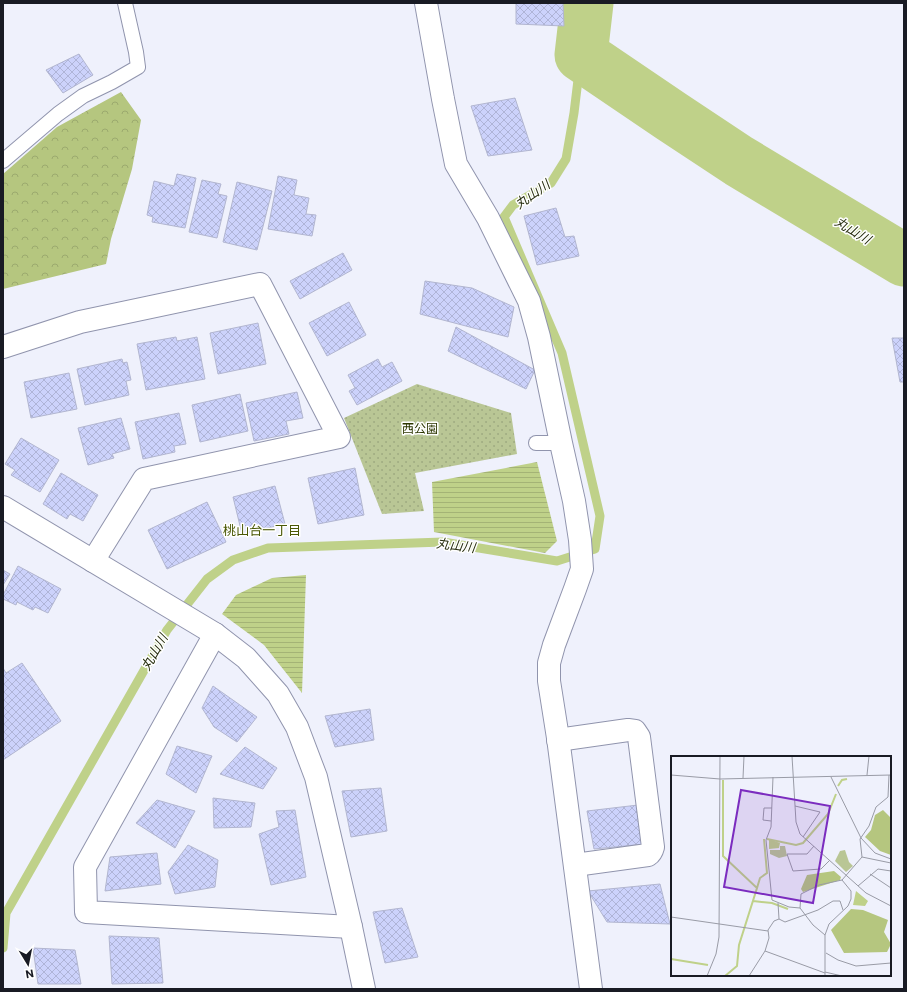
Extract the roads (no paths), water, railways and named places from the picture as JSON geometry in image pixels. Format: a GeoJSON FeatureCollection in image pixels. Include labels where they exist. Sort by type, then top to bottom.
{"type":"FeatureCollection","features":[{"type":"Feature","properties":{"kind":"street"},"geometry":{"type":"LineString","coordinates":[[426,3],[456,164],[488,218],[529,302],[539,337],[560,443],[574,501],[580,540],[582,569],[554,645],[549,663],[549,681],[591,989]]}},
{"type":"Feature","properties":{"kind":"street"},"geometry":{"type":"LineString","coordinates":[[3,348],[80,322],[260,284],[339,437],[144,479],[93,562]]}},
{"type":"Feature","properties":{"kind":"street"},"geometry":{"type":"LineString","coordinates":[[3,507],[215,634],[246,658],[278,694],[297,727],[316,777],[364,989]]}},
{"type":"Feature","properties":{"kind":"street"},"geometry":{"type":"LineString","coordinates":[[215,634],[85,867],[86,912],[351,927]]}},
{"type":"Feature","properties":{"kind":"street"},"geometry":{"type":"LineString","coordinates":[[558,740],[628,730],[635,731],[639,737],[653,847],[652,850],[648,855],[575,865]]}},
{"type":"Feature","properties":{"kind":"lane"},"geometry":{"type":"LineString","coordinates":[[3,161],[58,114],[83,96],[138,67],[125,3]]}},
{"type":"Feature","properties":{"kind":"lane"},"geometry":{"type":"LineString","coordinates":[[536,443],[560,443]]}},
{"type":"Feature","properties":{"kind":"waterway","name":"丸山川"},"geometry":{"type":"LineString","coordinates":[[587,3],[581,55],[739,161],[904,260]]}},
{"type":"Feature","properties":{"kind":"waterway","name":"丸山川"},"geometry":{"type":"LineString","coordinates":[[3,948],[6,913],[167,630],[207,579],[233,560],[268,548],[443,542],[557,561],[595,549],[600,516],[562,353],[504,217],[513,205],[551,183],[566,159],[574,113],[581,55]]}},
{"type":"Feature","properties":{"kind":"district","name":"桃山台一丁目"},"geometry":{"type":"Point","coordinates":[262,530]}},
{"type":"Feature","properties":{"kind":"park label","name":"西公園"},"geometry":{"type":"Point","coordinates":[420,429]}}]}
